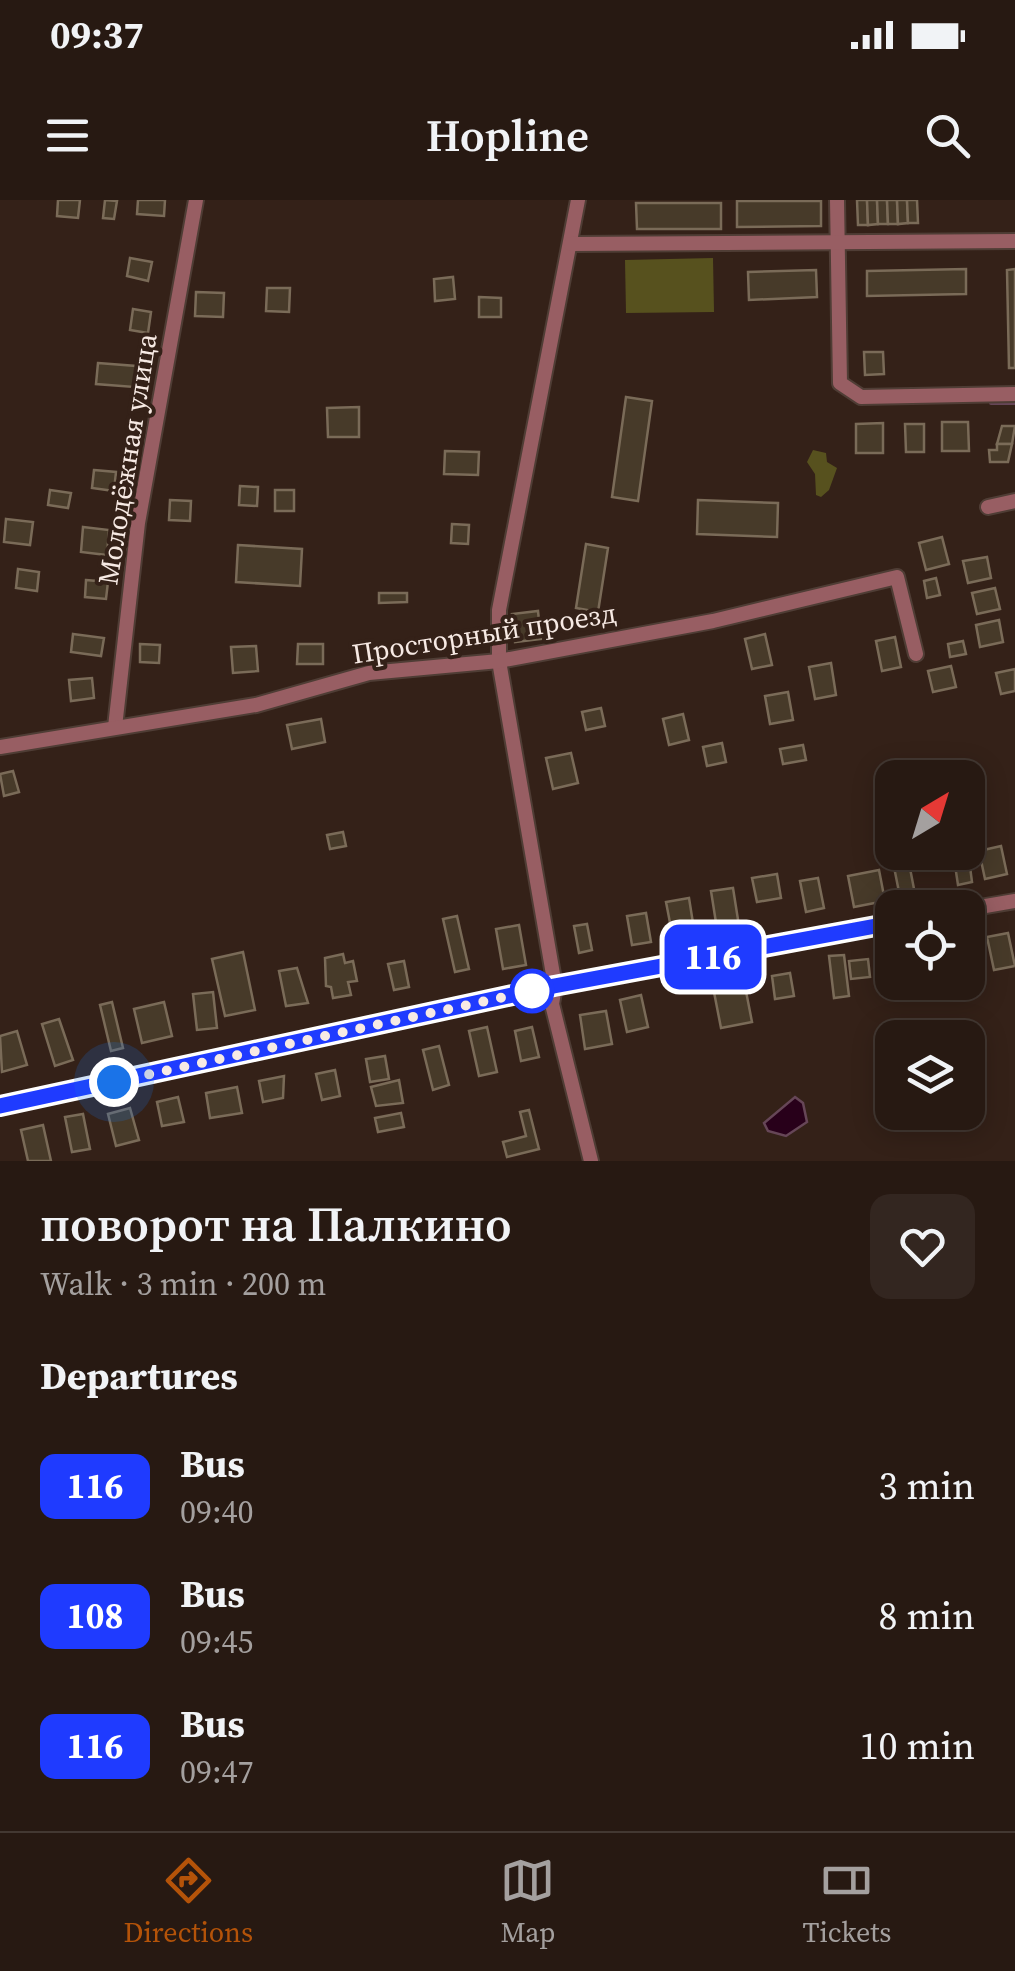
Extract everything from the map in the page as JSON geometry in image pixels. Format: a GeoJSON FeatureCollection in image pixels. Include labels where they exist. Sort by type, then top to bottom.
{"type":"FeatureCollection","features":[{"type":"Feature","properties":{"kind":"street","name":"Молодёжная улица"},"geometry":{"type":"LineString","coordinates":[[115,726],[140,508],[196,200]]}},
{"type":"Feature","properties":{"kind":"street"},"geometry":{"type":"LineString","coordinates":[[578,200],[500,610],[499,661],[554,986],[552,1004],[591,1161]]}},
{"type":"Feature","properties":{"kind":"street"},"geometry":{"type":"LineString","coordinates":[[837,200],[840,383],[845,389],[861,397],[1015,394]]}},
{"type":"Feature","properties":{"kind":"street"},"geometry":{"type":"LineString","coordinates":[[571,244],[1015,240]]}},
{"type":"Feature","properties":{"kind":"street"},"geometry":{"type":"LineString","coordinates":[[988,507],[1015,502]]}},
{"type":"Feature","properties":{"kind":"street","name":"Просторный проезд"},"geometry":{"type":"LineString","coordinates":[[0,747],[256,704],[369,674],[499,661],[714,622],[897,577],[916,654]]}},
{"type":"Feature","properties":{"kind":"street"},"geometry":{"type":"LineString","coordinates":[[985,906],[1015,900]]}},
{"type":"Feature","properties":{"kind":"street"},"geometry":{"type":"LineString","coordinates":[[0,1106],[554,986],[875,926]]}},
{"type":"Feature","properties":{"kind":"shaded area"},"geometry":{"type":"Polygon","coordinates":[[[713,258],[714,312],[626,313],[625,260],[713,258]]]}},
{"type":"Feature","properties":{"kind":"shaded area"},"geometry":{"type":"Polygon","coordinates":[[[813,450],[826,453],[827,462],[837,468],[829,490],[821,497],[816,495],[815,474],[807,462],[813,450]]]}},
{"type":"Feature","properties":{"kind":"shaded area"},"geometry":{"type":"Polygon","coordinates":[[[795,1097],[803,1103],[807,1122],[786,1136],[768,1131],[764,1123],[795,1097]]]}},
{"type":"Feature","properties":{"kind":"building"},"geometry":{"type":"Polygon","coordinates":[[[58,200],[80,200],[78,218],[57,216],[58,200]]]}},
{"type":"Feature","properties":{"kind":"building"},"geometry":{"type":"Polygon","coordinates":[[[105,200],[117,201],[114,219],[103,218],[105,200]]]}},
{"type":"Feature","properties":{"kind":"building"},"geometry":{"type":"Polygon","coordinates":[[[138,200],[165,200],[164,216],[137,214],[138,200]]]}},
{"type":"Feature","properties":{"kind":"building"},"geometry":{"type":"Polygon","coordinates":[[[857,200],[867,200],[868,225],[858,225],[857,200]]]}},
{"type":"Feature","properties":{"kind":"building"},"geometry":{"type":"Polygon","coordinates":[[[867,200],[877,200],[878,224],[868,225],[867,200]]]}},
{"type":"Feature","properties":{"kind":"building"},"geometry":{"type":"Polygon","coordinates":[[[877,200],[887,200],[888,224],[878,224],[877,200]]]}},
{"type":"Feature","properties":{"kind":"building"},"geometry":{"type":"Polygon","coordinates":[[[887,200],[897,200],[898,224],[888,224],[887,200]]]}},
{"type":"Feature","properties":{"kind":"building"},"geometry":{"type":"Polygon","coordinates":[[[897,200],[907,200],[908,223],[898,224],[897,200]]]}},
{"type":"Feature","properties":{"kind":"building"},"geometry":{"type":"Polygon","coordinates":[[[907,200],[917,200],[918,223],[908,223],[907,200]]]}},
{"type":"Feature","properties":{"kind":"building"},"geometry":{"type":"Polygon","coordinates":[[[737,201],[821,201],[821,226],[737,227],[737,201]]]}},
{"type":"Feature","properties":{"kind":"building"},"geometry":{"type":"Polygon","coordinates":[[[636,203],[721,203],[721,229],[637,229],[636,203]]]}},
{"type":"Feature","properties":{"kind":"building"},"geometry":{"type":"Polygon","coordinates":[[[130,258],[152,262],[148,281],[127,276],[130,258]]]}},
{"type":"Feature","properties":{"kind":"building"},"geometry":{"type":"Polygon","coordinates":[[[966,269],[966,294],[867,296],[867,271],[966,269]]]}},
{"type":"Feature","properties":{"kind":"building"},"geometry":{"type":"Polygon","coordinates":[[[1015,269],[1015,368],[1009,368],[1007,270],[1015,269]]]}},
{"type":"Feature","properties":{"kind":"building"},"geometry":{"type":"Polygon","coordinates":[[[816,270],[817,297],[749,300],[748,272],[816,270]]]}},
{"type":"Feature","properties":{"kind":"building"},"geometry":{"type":"Polygon","coordinates":[[[453,277],[455,299],[435,301],[434,279],[453,277]]]}},
{"type":"Feature","properties":{"kind":"building"},"geometry":{"type":"Polygon","coordinates":[[[267,288],[290,288],[289,312],[266,311],[267,288]]]}},
{"type":"Feature","properties":{"kind":"building"},"geometry":{"type":"Polygon","coordinates":[[[196,292],[224,293],[223,317],[195,316],[196,292]]]}},
{"type":"Feature","properties":{"kind":"building"},"geometry":{"type":"Polygon","coordinates":[[[479,297],[501,298],[501,317],[479,317],[479,297]]]}},
{"type":"Feature","properties":{"kind":"building"},"geometry":{"type":"Polygon","coordinates":[[[133,309],[151,312],[148,333],[130,330],[133,309]]]}},
{"type":"Feature","properties":{"kind":"building"},"geometry":{"type":"Polygon","coordinates":[[[864,352],[883,352],[884,374],[865,375],[864,352]]]}},
{"type":"Feature","properties":{"kind":"building"},"geometry":{"type":"Polygon","coordinates":[[[98,363],[136,366],[134,387],[96,384],[98,363]]]}},
{"type":"Feature","properties":{"kind":"building"},"geometry":{"type":"Polygon","coordinates":[[[626,397],[652,401],[638,501],[612,497],[626,397]]]}},
{"type":"Feature","properties":{"kind":"building"},"geometry":{"type":"Polygon","coordinates":[[[359,407],[359,437],[328,437],[327,408],[359,407]]]}},
{"type":"Feature","properties":{"kind":"building"},"geometry":{"type":"Polygon","coordinates":[[[942,422],[968,422],[969,451],[942,451],[942,422]]]}},
{"type":"Feature","properties":{"kind":"building"},"geometry":{"type":"Polygon","coordinates":[[[883,423],[883,453],[856,453],[856,424],[883,423]]]}},
{"type":"Feature","properties":{"kind":"building"},"geometry":{"type":"Polygon","coordinates":[[[905,424],[924,424],[924,452],[906,452],[905,424]]]}},
{"type":"Feature","properties":{"kind":"building"},"geometry":{"type":"Polygon","coordinates":[[[1002,426],[1015,426],[1012,444],[997,444],[1002,426]]]}},
{"type":"Feature","properties":{"kind":"building"},"geometry":{"type":"Polygon","coordinates":[[[997,444],[1012,444],[1008,462],[990,462],[989,450],[997,450],[997,444]]]}},
{"type":"Feature","properties":{"kind":"building"},"geometry":{"type":"Polygon","coordinates":[[[445,451],[479,452],[478,475],[444,474],[445,451]]]}},
{"type":"Feature","properties":{"kind":"building"},"geometry":{"type":"Polygon","coordinates":[[[94,470],[116,472],[114,491],[92,488],[94,470]]]}},
{"type":"Feature","properties":{"kind":"building"},"geometry":{"type":"Polygon","coordinates":[[[240,486],[258,487],[257,506],[239,505],[240,486]]]}},
{"type":"Feature","properties":{"kind":"building"},"geometry":{"type":"Polygon","coordinates":[[[50,490],[71,493],[68,508],[48,505],[50,490]]]}},
{"type":"Feature","properties":{"kind":"building"},"geometry":{"type":"Polygon","coordinates":[[[275,490],[294,490],[294,511],[275,511],[275,490]]]}},
{"type":"Feature","properties":{"kind":"building"},"geometry":{"type":"Polygon","coordinates":[[[170,500],[191,501],[190,521],[169,520],[170,500]]]}},
{"type":"Feature","properties":{"kind":"building"},"geometry":{"type":"Polygon","coordinates":[[[698,500],[778,503],[777,537],[697,534],[698,500]]]}},
{"type":"Feature","properties":{"kind":"building"},"geometry":{"type":"Polygon","coordinates":[[[6,519],[33,522],[30,545],[4,542],[6,519]]]}},
{"type":"Feature","properties":{"kind":"building"},"geometry":{"type":"Polygon","coordinates":[[[452,524],[469,525],[468,544],[451,543],[452,524]]]}},
{"type":"Feature","properties":{"kind":"building"},"geometry":{"type":"Polygon","coordinates":[[[83,527],[109,530],[107,555],[81,552],[83,527]]]}},
{"type":"Feature","properties":{"kind":"building"},"geometry":{"type":"Polygon","coordinates":[[[942,537],[949,564],[926,570],[919,543],[942,537]]]}},
{"type":"Feature","properties":{"kind":"building"},"geometry":{"type":"Polygon","coordinates":[[[586,544],[608,548],[598,612],[576,608],[586,544]]]}},
{"type":"Feature","properties":{"kind":"building"},"geometry":{"type":"Polygon","coordinates":[[[238,545],[302,549],[300,586],[236,582],[238,545]]]}},
{"type":"Feature","properties":{"kind":"building"},"geometry":{"type":"Polygon","coordinates":[[[987,557],[991,578],[968,583],[963,561],[987,557]]]}},
{"type":"Feature","properties":{"kind":"building"},"geometry":{"type":"Polygon","coordinates":[[[18,569],[39,572],[37,591],[16,588],[18,569]]]}},
{"type":"Feature","properties":{"kind":"building"},"geometry":{"type":"Polygon","coordinates":[[[936,578],[940,595],[927,598],[924,581],[936,578]]]}},
{"type":"Feature","properties":{"kind":"building"},"geometry":{"type":"Polygon","coordinates":[[[86,580],[108,582],[106,599],[85,597],[86,580]]]}},
{"type":"Feature","properties":{"kind":"building"},"geometry":{"type":"Polygon","coordinates":[[[995,588],[1000,609],[977,614],[972,593],[995,588]]]}},
{"type":"Feature","properties":{"kind":"building"},"geometry":{"type":"Polygon","coordinates":[[[379,593],[407,593],[407,602],[379,603],[379,593]]]}},
{"type":"Feature","properties":{"kind":"building"},"geometry":{"type":"Polygon","coordinates":[[[538,611],[541,639],[515,642],[512,614],[538,611]]]}},
{"type":"Feature","properties":{"kind":"building"},"geometry":{"type":"Polygon","coordinates":[[[999,620],[1003,642],[980,647],[976,625],[999,620]]]}},
{"type":"Feature","properties":{"kind":"building"},"geometry":{"type":"Polygon","coordinates":[[[73,634],[104,638],[101,656],[71,652],[73,634]]]}},
{"type":"Feature","properties":{"kind":"building"},"geometry":{"type":"Polygon","coordinates":[[[765,634],[772,665],[752,669],[745,639],[765,634]]]}},
{"type":"Feature","properties":{"kind":"building"},"geometry":{"type":"Polygon","coordinates":[[[895,637],[901,667],[882,671],[876,641],[895,637]]]}},
{"type":"Feature","properties":{"kind":"building"},"geometry":{"type":"Polygon","coordinates":[[[963,641],[966,654],[950,657],[948,644],[963,641]]]}},
{"type":"Feature","properties":{"kind":"building"},"geometry":{"type":"Polygon","coordinates":[[[140,644],[160,645],[159,663],[140,662],[140,644]]]}},
{"type":"Feature","properties":{"kind":"building"},"geometry":{"type":"Polygon","coordinates":[[[298,644],[323,644],[323,664],[297,664],[298,644]]]}},
{"type":"Feature","properties":{"kind":"building"},"geometry":{"type":"Polygon","coordinates":[[[256,646],[258,671],[233,673],[231,647],[256,646]]]}},
{"type":"Feature","properties":{"kind":"building"},"geometry":{"type":"Polygon","coordinates":[[[831,663],[836,695],[815,699],[809,667],[831,663]]]}},
{"type":"Feature","properties":{"kind":"building"},"geometry":{"type":"Polygon","coordinates":[[[951,666],[956,687],[933,692],[928,671],[951,666]]]}},
{"type":"Feature","properties":{"kind":"building"},"geometry":{"type":"Polygon","coordinates":[[[1015,669],[1015,691],[1001,694],[996,673],[1015,669]]]}},
{"type":"Feature","properties":{"kind":"building"},"geometry":{"type":"Polygon","coordinates":[[[92,678],[94,698],[71,701],[69,680],[92,678]]]}},
{"type":"Feature","properties":{"kind":"building"},"geometry":{"type":"Polygon","coordinates":[[[788,692],[793,720],[770,724],[765,696],[788,692]]]}},
{"type":"Feature","properties":{"kind":"building"},"geometry":{"type":"Polygon","coordinates":[[[601,708],[605,726],[586,730],[582,712],[601,708]]]}},
{"type":"Feature","properties":{"kind":"building"},"geometry":{"type":"Polygon","coordinates":[[[683,714],[689,740],[669,745],[663,719],[683,714]]]}},
{"type":"Feature","properties":{"kind":"building"},"geometry":{"type":"Polygon","coordinates":[[[321,719],[325,742],[292,749],[287,725],[321,719]]]}},
{"type":"Feature","properties":{"kind":"building"},"geometry":{"type":"Polygon","coordinates":[[[722,743],[726,762],[707,766],[703,747],[722,743]]]}},
{"type":"Feature","properties":{"kind":"building"},"geometry":{"type":"Polygon","coordinates":[[[803,745],[806,760],[783,764],[780,749],[803,745]]]}},
{"type":"Feature","properties":{"kind":"building"},"geometry":{"type":"Polygon","coordinates":[[[571,753],[578,783],[553,789],[546,758],[571,753]]]}},
{"type":"Feature","properties":{"kind":"building"},"geometry":{"type":"Polygon","coordinates":[[[13,771],[19,792],[4,796],[0,774],[13,771]]]}},
{"type":"Feature","properties":{"kind":"building"},"geometry":{"type":"Polygon","coordinates":[[[343,832],[346,846],[330,849],[327,835],[343,832]]]}},
{"type":"Feature","properties":{"kind":"building"},"geometry":{"type":"Polygon","coordinates":[[[1001,846],[1007,874],[985,879],[985,850],[1001,846]]]}},
{"type":"Feature","properties":{"kind":"building"},"geometry":{"type":"Polygon","coordinates":[[[879,870],[883,890],[875,890],[875,903],[854,907],[848,876],[879,870]]]}},
{"type":"Feature","properties":{"kind":"building"},"geometry":{"type":"Polygon","coordinates":[[[895,870],[910,870],[914,890],[899,890],[895,870]]]}},
{"type":"Feature","properties":{"kind":"building"},"geometry":{"type":"Polygon","coordinates":[[[956,870],[970,870],[972,882],[958,885],[956,870]]]}},
{"type":"Feature","properties":{"kind":"building"},"geometry":{"type":"Polygon","coordinates":[[[777,874],[781,898],[757,902],[752,878],[777,874]]]}},
{"type":"Feature","properties":{"kind":"building"},"geometry":{"type":"Polygon","coordinates":[[[818,878],[824,908],[806,912],[800,881],[818,878]]]}},
{"type":"Feature","properties":{"kind":"building"},"geometry":{"type":"Polygon","coordinates":[[[733,888],[739,926],[717,929],[711,891],[733,888]]]}},
{"type":"Feature","properties":{"kind":"building"},"geometry":{"type":"Polygon","coordinates":[[[689,898],[693,923],[671,928],[666,902],[689,898]]]}},
{"type":"Feature","properties":{"kind":"building"},"geometry":{"type":"Polygon","coordinates":[[[646,913],[651,942],[632,945],[627,916],[646,913]]]}},
{"type":"Feature","properties":{"kind":"building"},"geometry":{"type":"Polygon","coordinates":[[[457,916],[469,969],[455,972],[443,919],[457,916]]]}},
{"type":"Feature","properties":{"kind":"building"},"geometry":{"type":"Polygon","coordinates":[[[587,924],[592,950],[579,953],[574,926],[587,924]]]}},
{"type":"Feature","properties":{"kind":"building"},"geometry":{"type":"Polygon","coordinates":[[[519,925],[526,965],[503,969],[496,929],[519,925]]]}},
{"type":"Feature","properties":{"kind":"building"},"geometry":{"type":"Polygon","coordinates":[[[1008,933],[1015,966],[994,970],[987,937],[1008,933]]]}},
{"type":"Feature","properties":{"kind":"building"},"geometry":{"type":"Polygon","coordinates":[[[243,952],[255,1010],[225,1016],[212,959],[243,952]]]}},
{"type":"Feature","properties":{"kind":"building"},"geometry":{"type":"Polygon","coordinates":[[[343,954],[345,963],[353,961],[357,981],[348,982],[351,995],[333,998],[331,987],[326,986],[325,958],[343,954]]]}},
{"type":"Feature","properties":{"kind":"building"},"geometry":{"type":"Polygon","coordinates":[[[844,955],[849,996],[834,998],[829,956],[844,955]]]}},
{"type":"Feature","properties":{"kind":"building"},"geometry":{"type":"Polygon","coordinates":[[[868,959],[870,977],[851,979],[849,961],[868,959]]]}},
{"type":"Feature","properties":{"kind":"building"},"geometry":{"type":"Polygon","coordinates":[[[404,961],[409,987],[394,990],[388,964],[404,961]]]}},
{"type":"Feature","properties":{"kind":"building"},"geometry":{"type":"Polygon","coordinates":[[[297,968],[308,1003],[286,1006],[279,971],[297,968]]]}},
{"type":"Feature","properties":{"kind":"building"},"geometry":{"type":"Polygon","coordinates":[[[790,973],[794,996],[775,999],[772,976],[790,973]]]}},
{"type":"Feature","properties":{"kind":"building"},"geometry":{"type":"Polygon","coordinates":[[[744,981],[752,1022],[721,1028],[713,987],[744,981]]]}},
{"type":"Feature","properties":{"kind":"building"},"geometry":{"type":"Polygon","coordinates":[[[213,992],[217,1028],[197,1030],[193,994],[213,992]]]}},
{"type":"Feature","properties":{"kind":"building"},"geometry":{"type":"Polygon","coordinates":[[[641,995],[648,1027],[627,1032],[620,1000],[641,995]]]}},
{"type":"Feature","properties":{"kind":"building"},"geometry":{"type":"Polygon","coordinates":[[[112,1002],[123,1048],[111,1051],[100,1005],[112,1002]]]}},
{"type":"Feature","properties":{"kind":"building"},"geometry":{"type":"Polygon","coordinates":[[[164,1002],[172,1036],[142,1043],[134,1009],[164,1002]]]}},
{"type":"Feature","properties":{"kind":"building"},"geometry":{"type":"Polygon","coordinates":[[[606,1011],[612,1044],[585,1049],[580,1015],[606,1011]]]}},
{"type":"Feature","properties":{"kind":"building"},"geometry":{"type":"Polygon","coordinates":[[[59,1019],[73,1060],[55,1066],[42,1024],[59,1019]]]}},
{"type":"Feature","properties":{"kind":"building"},"geometry":{"type":"Polygon","coordinates":[[[487,1027],[497,1072],[479,1076],[469,1031],[487,1027]]]}},
{"type":"Feature","properties":{"kind":"building"},"geometry":{"type":"Polygon","coordinates":[[[532,1027],[539,1057],[521,1061],[515,1031],[532,1027]]]}},
{"type":"Feature","properties":{"kind":"building"},"geometry":{"type":"Polygon","coordinates":[[[17,1031],[27,1065],[2,1072],[0,1036],[17,1031]]]}},
{"type":"Feature","properties":{"kind":"building"},"geometry":{"type":"Polygon","coordinates":[[[439,1046],[449,1085],[433,1090],[423,1050],[439,1046]]]}},
{"type":"Feature","properties":{"kind":"building"},"geometry":{"type":"Polygon","coordinates":[[[385,1056],[389,1079],[370,1082],[366,1059],[385,1056]]]}},
{"type":"Feature","properties":{"kind":"building"},"geometry":{"type":"Polygon","coordinates":[[[335,1070],[340,1096],[322,1100],[316,1074],[335,1070]]]}},
{"type":"Feature","properties":{"kind":"building"},"geometry":{"type":"Polygon","coordinates":[[[284,1076],[283,1098],[263,1102],[259,1081],[284,1076]]]}},
{"type":"Feature","properties":{"kind":"building"},"geometry":{"type":"Polygon","coordinates":[[[399,1080],[403,1103],[376,1106],[371,1087],[399,1080]]]}},
{"type":"Feature","properties":{"kind":"building"},"geometry":{"type":"Polygon","coordinates":[[[237,1087],[242,1113],[210,1118],[206,1093],[237,1087]]]}},
{"type":"Feature","properties":{"kind":"building"},"geometry":{"type":"Polygon","coordinates":[[[178,1097],[184,1122],[162,1126],[157,1102],[178,1097]]]}},
{"type":"Feature","properties":{"kind":"building"},"geometry":{"type":"Polygon","coordinates":[[[130,1108],[139,1140],[116,1146],[108,1114],[130,1108]]]}},
{"type":"Feature","properties":{"kind":"building"},"geometry":{"type":"Polygon","coordinates":[[[529,1110],[539,1149],[507,1157],[503,1142],[526,1136],[520,1112],[529,1110]]]}},
{"type":"Feature","properties":{"kind":"building"},"geometry":{"type":"Polygon","coordinates":[[[401,1113],[404,1127],[378,1132],[375,1118],[401,1113]]]}},
{"type":"Feature","properties":{"kind":"building"},"geometry":{"type":"Polygon","coordinates":[[[83,1114],[90,1149],[72,1152],[65,1117],[83,1114]]]}},
{"type":"Feature","properties":{"kind":"building"},"geometry":{"type":"Polygon","coordinates":[[[43,1125],[51,1161],[28,1161],[21,1130],[43,1125]]]}},
{"type":"Feature","properties":{"kind":"waterway"},"geometry":{"type":"LineString","coordinates":[[991,403],[1015,403]]}},
{"type":"Feature","properties":{"kind":"bus line","name":"116"},"geometry":{"type":"LineString","coordinates":[[0,1106],[554,986],[875,926]]}},
{"type":"Feature","properties":{"kind":"route"},"geometry":{"type":"LineString","coordinates":[[114,1082],[532,991]]}}]}
